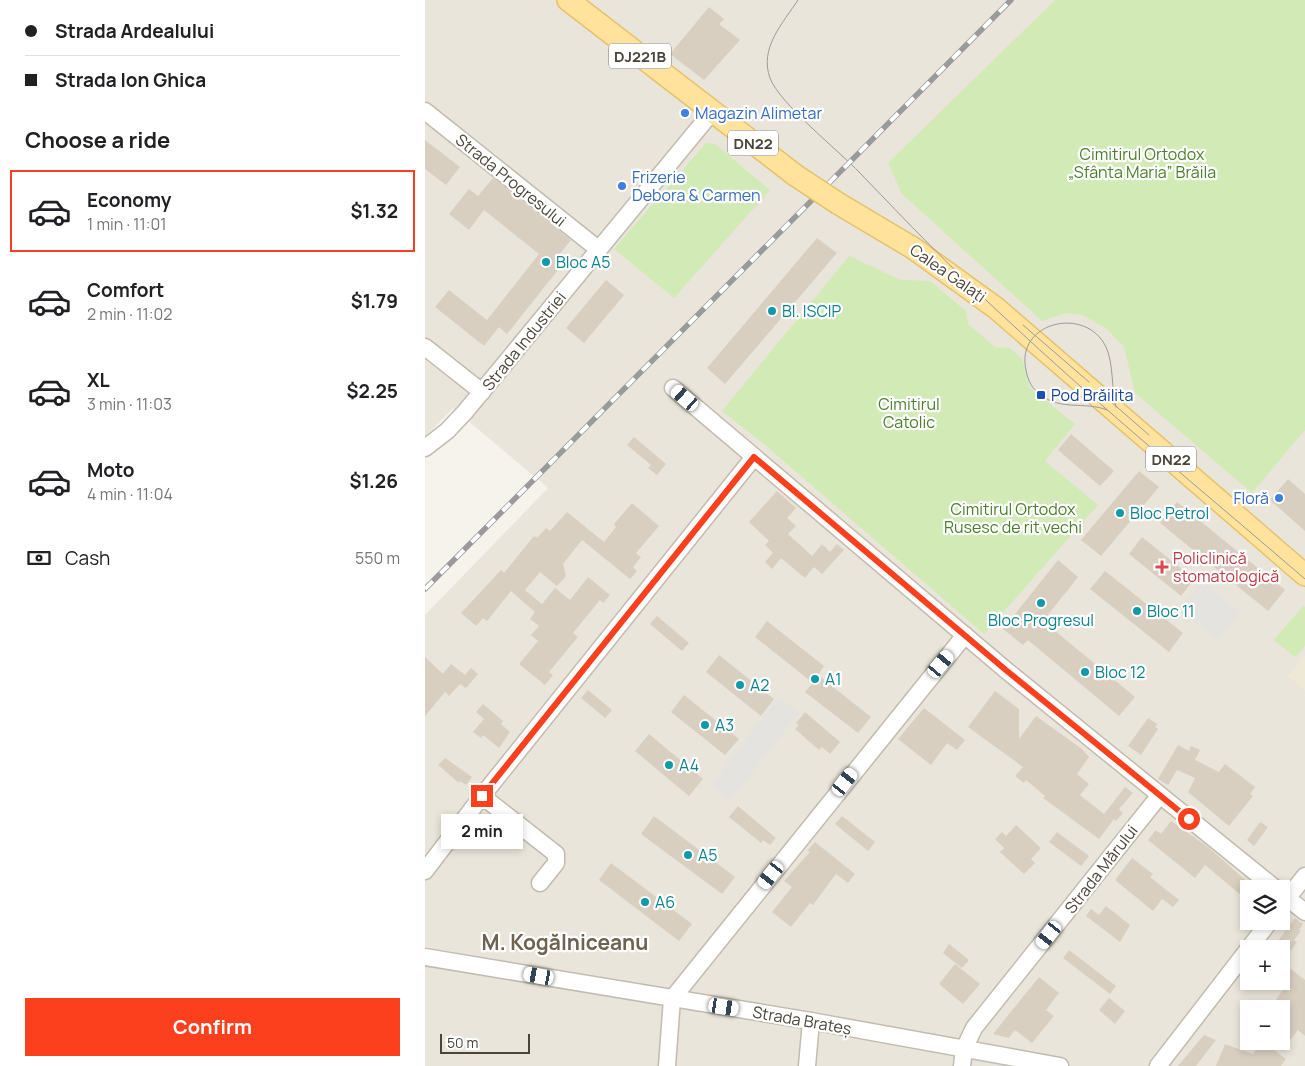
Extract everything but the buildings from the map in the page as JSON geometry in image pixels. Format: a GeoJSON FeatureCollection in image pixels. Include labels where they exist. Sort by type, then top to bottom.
{"type":"FeatureCollection","features":[{"type":"Feature","properties":{"kind":"main road","name":"Calea Galați"},"geometry":{"type":"LineString","coordinates":[[568,0],[795,174],[839,204],[913,248],[996,308],[1305,575]]}},
{"type":"Feature","properties":{"kind":"street","name":"Strada Progresului"},"geometry":{"type":"LineString","coordinates":[[425,111],[598,249]]}},
{"type":"Feature","properties":{"kind":"street","name":"Strada Industriei"},"geometry":{"type":"LineString","coordinates":[[425,448],[447,431],[482,392],[712,112]]}},
{"type":"Feature","properties":{"kind":"street"},"geometry":{"type":"LineString","coordinates":[[425,347],[482,392]]}},
{"type":"Feature","properties":{"kind":"street"},"geometry":{"type":"LineString","coordinates":[[673,388],[965,635],[1263,880]]}},
{"type":"Feature","properties":{"kind":"street"},"geometry":{"type":"LineString","coordinates":[[425,871],[482,796],[754,457]]}},
{"type":"Feature","properties":{"kind":"street"},"geometry":{"type":"LineString","coordinates":[[667,1066],[672,999],[965,635]]}},
{"type":"Feature","properties":{"kind":"street","name":"Strada Mărului"},"geometry":{"type":"LineString","coordinates":[[962,1066],[965,1049],[974,1028],[1160,795]]}},
{"type":"Feature","properties":{"kind":"street"},"geometry":{"type":"LineString","coordinates":[[482,796],[556,854],[556,862],[540,884]]}},
{"type":"Feature","properties":{"kind":"street"},"geometry":{"type":"LineString","coordinates":[[1290,889],[1305,876]]}},
{"type":"Feature","properties":{"kind":"street"},"geometry":{"type":"LineString","coordinates":[[1290,902],[1305,912]]}},
{"type":"Feature","properties":{"kind":"street"},"geometry":{"type":"LineString","coordinates":[[1158,1066],[1263,930]]}},
{"type":"Feature","properties":{"kind":"street","name":"Strada Brateș"},"geometry":{"type":"LineString","coordinates":[[425,957],[811,1021],[1060,1066]]}},
{"type":"Feature","properties":{"kind":"street"},"geometry":{"type":"LineString","coordinates":[[807,1066],[811,1021]]}},
{"type":"Feature","properties":{"kind":"shaded area"},"geometry":{"type":"Polygon","coordinates":[[[425,0],[1305,0],[1305,1066],[425,1066],[425,615],[548,488],[453,408],[425,437],[425,0]]]}},
{"type":"Feature","properties":{"kind":"shaded area"},"geometry":{"type":"Polygon","coordinates":[[[1199,585],[1209,587],[1240,612],[1218,640],[1187,615],[1184,603],[1199,585]]]}},
{"type":"Feature","properties":{"kind":"shaded area"},"geometry":{"type":"Polygon","coordinates":[[[1305,655],[1305,690],[1288,676],[1305,655]]]}},
{"type":"Feature","properties":{"kind":"shaded area"},"geometry":{"type":"Polygon","coordinates":[[[778,697],[799,713],[731,800],[711,785],[778,697]]]}},
{"type":"Feature","properties":{"kind":"green space","name":"Cimitirul Ortodox „Sfânta Maria” Brăila"},"geometry":{"type":"Polygon","coordinates":[[[1055,0],[1305,0],[1305,430],[1252,493],[1135,393],[1124,347],[1107,329],[1083,315],[1065,313],[1042,321],[902,194],[888,163],[1055,0]]]}},
{"type":"Feature","properties":{"kind":"green space"},"geometry":{"type":"Polygon","coordinates":[[[706,143],[715,144],[770,190],[674,298],[614,249],[706,143]]]}},
{"type":"Feature","properties":{"kind":"green space"},"geometry":{"type":"Polygon","coordinates":[[[849,256],[901,280],[930,281],[966,311],[968,324],[995,347],[1010,348],[1022,359],[1030,388],[1075,424],[1045,461],[1098,505],[984,634],[765,445],[722,411],[849,256]]]}},
{"type":"Feature","properties":{"kind":"green space"},"geometry":{"type":"Polygon","coordinates":[[[1303,606],[1305,607],[1305,646],[1295,657],[1274,640],[1303,606]]]}},
{"type":"Feature","properties":{"kind":"tram line"},"geometry":{"type":"LineString","coordinates":[[798,0],[774,36],[768,56],[767,67],[770,78],[785,100],[966,281],[1040,350],[1305,579]]}},
{"type":"Feature","properties":{"kind":"tram line"},"geometry":{"type":"LineString","coordinates":[[1107,410],[1099,407],[1057,403],[1038,393],[1029,381],[1026,370],[1025,354],[1031,340],[1041,331],[1054,325],[1069,323],[1084,326],[1096,334],[1109,354],[1116,407]]}},
{"type":"Feature","properties":{"kind":"tram line"},"geometry":{"type":"LineString","coordinates":[[1023,325],[1089,382]]}},
{"type":"Feature","properties":{"kind":"tram line"},"geometry":{"type":"LineString","coordinates":[[1102,394],[1149,435]]}},
{"type":"Feature","properties":{"kind":"railway"},"geometry":{"type":"LineString","coordinates":[[425,589],[1011,0]]}},
{"type":"Feature","properties":{"kind":"place","name":"Magazin Alimetar"},"geometry":{"type":"Point","coordinates":[685,113]}},
{"type":"Feature","properties":{"kind":"place","name":"Frizerie Debora & Carmen"},"geometry":{"type":"Point","coordinates":[622,186]}},
{"type":"Feature","properties":{"kind":"place","name":"Bloc A5"},"geometry":{"type":"Point","coordinates":[546,262]}},
{"type":"Feature","properties":{"kind":"place","name":"Bl. ISCIP"},"geometry":{"type":"Point","coordinates":[772,311]}},
{"type":"Feature","properties":{"kind":"place","name":"Pod Brăilita"},"geometry":{"type":"Point","coordinates":[1041,395]}},
{"type":"Feature","properties":{"kind":"place","name":"Floră"},"geometry":{"type":"Point","coordinates":[1279,498]}},
{"type":"Feature","properties":{"kind":"place","name":"Bloc Petrol"},"geometry":{"type":"Point","coordinates":[1120,513]}},
{"type":"Feature","properties":{"kind":"place","name":"Policlinică stomatologică"},"geometry":{"type":"Point","coordinates":[1162,567]}},
{"type":"Feature","properties":{"kind":"place","name":"Bloc Progresul"},"geometry":{"type":"Point","coordinates":[1041,603]}},
{"type":"Feature","properties":{"kind":"place","name":"Bloc 11"},"geometry":{"type":"Point","coordinates":[1137,611]}},
{"type":"Feature","properties":{"kind":"place","name":"Bloc 12"},"geometry":{"type":"Point","coordinates":[1085,672]}},
{"type":"Feature","properties":{"kind":"place","name":"A1"},"geometry":{"type":"Point","coordinates":[815,679]}},
{"type":"Feature","properties":{"kind":"place","name":"A2"},"geometry":{"type":"Point","coordinates":[740,685]}},
{"type":"Feature","properties":{"kind":"place","name":"A3"},"geometry":{"type":"Point","coordinates":[705,725]}},
{"type":"Feature","properties":{"kind":"place","name":"A4"},"geometry":{"type":"Point","coordinates":[669,765]}},
{"type":"Feature","properties":{"kind":"place","name":"A5"},"geometry":{"type":"Point","coordinates":[688,855]}},
{"type":"Feature","properties":{"kind":"place","name":"A6"},"geometry":{"type":"Point","coordinates":[645,902]}},
{"type":"Feature","properties":{"kind":"district","name":"M. Kogălniceanu"},"geometry":{"type":"Point","coordinates":[565,942]}},
{"type":"Feature","properties":{"kind":"route"},"geometry":{"type":"LineString","coordinates":[[482,796],[754,457],[1007,671],[1189,819]]}},
{"type":"Feature","properties":{"kind":"park label","name":"Cimitirul Catolic"},"geometry":{"type":"Point","coordinates":[909,413]}},
{"type":"Feature","properties":{"kind":"park label","name":"Cimitirul Ortodox Rusesc de rit vechi"},"geometry":{"type":"Point","coordinates":[1013,518]}}]}
